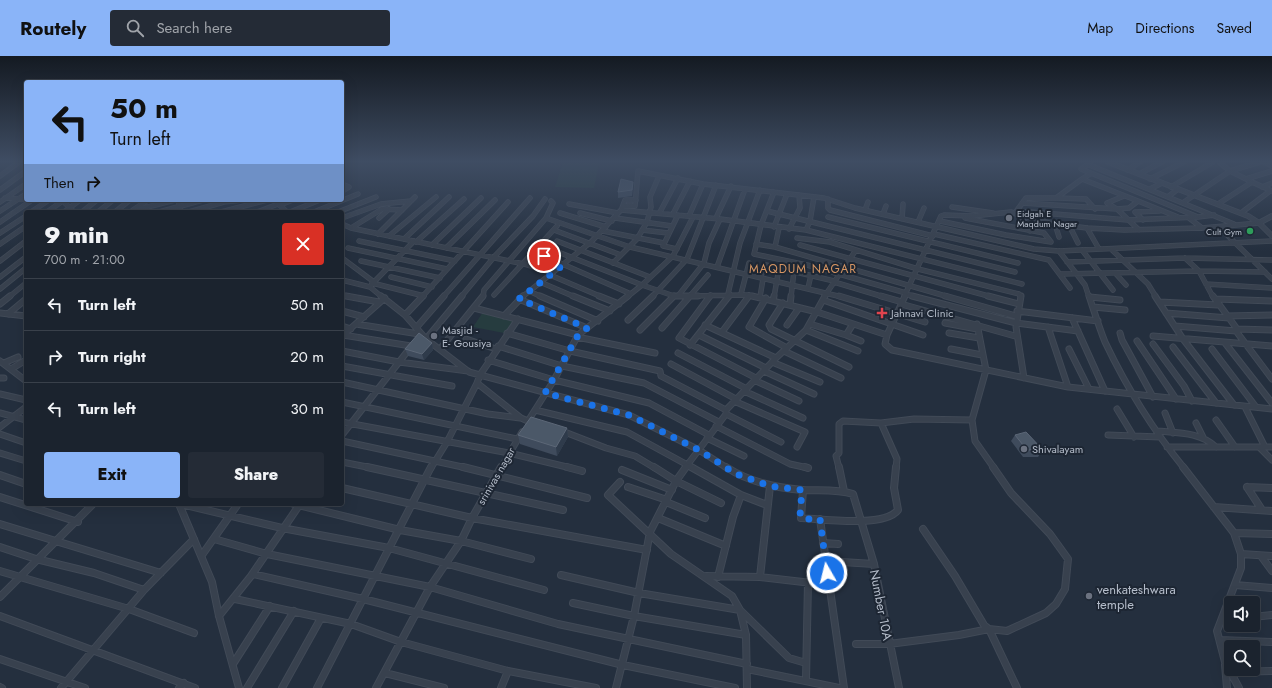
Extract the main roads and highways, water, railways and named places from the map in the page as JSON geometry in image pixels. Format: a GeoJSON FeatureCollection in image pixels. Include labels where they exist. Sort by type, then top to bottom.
{"type":"FeatureCollection","features":[{"type":"Feature","properties":{"kind":"place","name":"Eidgah E Maqdum Nagar"},"geometry":{"type":"Point","coordinates":[1009,218]}},
{"type":"Feature","properties":{"kind":"place","name":"Cult Gym"},"geometry":{"type":"Point","coordinates":[1250,231]}},
{"type":"Feature","properties":{"kind":"place","name":"Jahnavi Clinic"},"geometry":{"type":"Point","coordinates":[882,313]}},
{"type":"Feature","properties":{"kind":"place","name":"Masjid - E- Gousiya"},"geometry":{"type":"Point","coordinates":[434,336]}},
{"type":"Feature","properties":{"kind":"place","name":"Shivalayam"},"geometry":{"type":"Point","coordinates":[1024,449]}},
{"type":"Feature","properties":{"kind":"place","name":"venkateshwara temple"},"geometry":{"type":"Point","coordinates":[1089,596]}},
{"type":"Feature","properties":{"kind":"district","name":"MAQDUM NAGAR"},"geometry":{"type":"Point","coordinates":[803,269]}}]}
